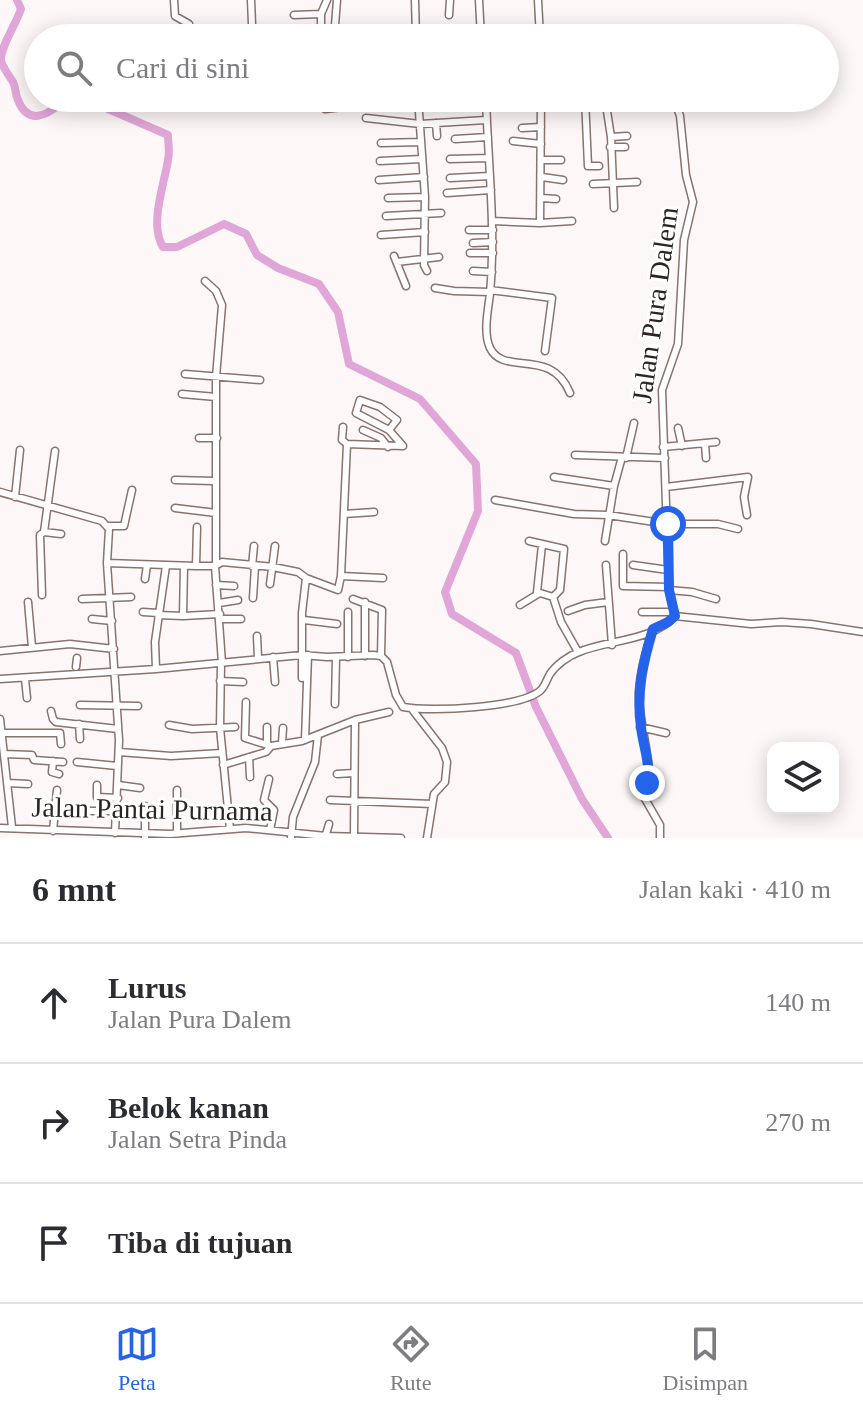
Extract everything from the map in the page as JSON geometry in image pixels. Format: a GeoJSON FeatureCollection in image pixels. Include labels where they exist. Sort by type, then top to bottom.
{"type":"FeatureCollection","features":[{"type":"Feature","properties":{"kind":"street"},"geometry":{"type":"LineString","coordinates":[[174,0],[175,16],[189,24]]}},
{"type":"Feature","properties":{"kind":"street"},"geometry":{"type":"LineString","coordinates":[[251,0],[252,24]]}},
{"type":"Feature","properties":{"kind":"street"},"geometry":{"type":"LineString","coordinates":[[321,24],[321,14],[327,0]]}},
{"type":"Feature","properties":{"kind":"street"},"geometry":{"type":"LineString","coordinates":[[335,24],[337,0]]}},
{"type":"Feature","properties":{"kind":"street"},"geometry":{"type":"LineString","coordinates":[[415,0],[417,24]]}},
{"type":"Feature","properties":{"kind":"street"},"geometry":{"type":"LineString","coordinates":[[449,15],[450,0]]}},
{"type":"Feature","properties":{"kind":"street"},"geometry":{"type":"LineString","coordinates":[[479,0],[480,24]]}},
{"type":"Feature","properties":{"kind":"street"},"geometry":{"type":"LineString","coordinates":[[538,0],[539,24]]}},
{"type":"Feature","properties":{"kind":"street"},"geometry":{"type":"LineString","coordinates":[[294,15],[321,14]]}},
{"type":"Feature","properties":{"kind":"street"},"geometry":{"type":"LineString","coordinates":[[419,112],[427,271]]}},
{"type":"Feature","properties":{"kind":"street"},"geometry":{"type":"LineString","coordinates":[[486,112],[493,221],[487,335],[493,353],[503,360],[552,369],[562,378],[570,393]]}},
{"type":"Feature","properties":{"kind":"street"},"geometry":{"type":"LineString","coordinates":[[540,223],[541,112]]}},
{"type":"Feature","properties":{"kind":"street"},"geometry":{"type":"LineString","coordinates":[[586,112],[588,166],[599,166]]}},
{"type":"Feature","properties":{"kind":"street"},"geometry":{"type":"LineString","coordinates":[[607,112],[614,208]]}},
{"type":"Feature","properties":{"kind":"street","name":"Jalan Pura Dalem"},"geometry":{"type":"LineString","coordinates":[[674,614],[669,589],[662,390],[678,344],[684,240],[693,204],[679,112]]}},
{"type":"Feature","properties":{"kind":"street"},"geometry":{"type":"LineString","coordinates":[[366,118],[420,124],[486,120]]}},
{"type":"Feature","properties":{"kind":"street"},"geometry":{"type":"LineString","coordinates":[[436,123],[437,136]]}},
{"type":"Feature","properties":{"kind":"street"},"geometry":{"type":"LineString","coordinates":[[522,128],[541,127]]}},
{"type":"Feature","properties":{"kind":"street"},"geometry":{"type":"LineString","coordinates":[[611,137],[627,136]]}},
{"type":"Feature","properties":{"kind":"street"},"geometry":{"type":"LineString","coordinates":[[455,139],[488,137]]}},
{"type":"Feature","properties":{"kind":"street"},"geometry":{"type":"LineString","coordinates":[[513,141],[541,144]]}},
{"type":"Feature","properties":{"kind":"street"},"geometry":{"type":"LineString","coordinates":[[381,143],[421,142]]}},
{"type":"Feature","properties":{"kind":"street"},"geometry":{"type":"LineString","coordinates":[[610,147],[625,147]]}},
{"type":"Feature","properties":{"kind":"street"},"geometry":{"type":"LineString","coordinates":[[450,159],[489,158]]}},
{"type":"Feature","properties":{"kind":"street"},"geometry":{"type":"LineString","coordinates":[[380,161],[422,159]]}},
{"type":"Feature","properties":{"kind":"street"},"geometry":{"type":"LineString","coordinates":[[541,160],[561,160]]}},
{"type":"Feature","properties":{"kind":"street"},"geometry":{"type":"LineString","coordinates":[[450,178],[490,176]]}},
{"type":"Feature","properties":{"kind":"street"},"geometry":{"type":"LineString","coordinates":[[379,180],[424,177]]}},
{"type":"Feature","properties":{"kind":"street"},"geometry":{"type":"LineString","coordinates":[[542,177],[563,180]]}},
{"type":"Feature","properties":{"kind":"street"},"geometry":{"type":"LineString","coordinates":[[593,184],[637,182]]}},
{"type":"Feature","properties":{"kind":"street"},"geometry":{"type":"LineString","coordinates":[[447,193],[491,190]]}},
{"type":"Feature","properties":{"kind":"street"},"geometry":{"type":"LineString","coordinates":[[388,198],[425,197]]}},
{"type":"Feature","properties":{"kind":"street"},"geometry":{"type":"LineString","coordinates":[[541,198],[556,199]]}},
{"type":"Feature","properties":{"kind":"street"},"geometry":{"type":"LineString","coordinates":[[386,216],[441,213]]}},
{"type":"Feature","properties":{"kind":"street"},"geometry":{"type":"LineString","coordinates":[[493,221],[572,221]]}},
{"type":"Feature","properties":{"kind":"street"},"geometry":{"type":"LineString","coordinates":[[469,230],[493,230]]}},
{"type":"Feature","properties":{"kind":"street"},"geometry":{"type":"LineString","coordinates":[[381,235],[425,232]]}},
{"type":"Feature","properties":{"kind":"street"},"geometry":{"type":"LineString","coordinates":[[473,243],[493,242]]}},
{"type":"Feature","properties":{"kind":"street"},"geometry":{"type":"LineString","coordinates":[[470,253],[493,253]]}},
{"type":"Feature","properties":{"kind":"street"},"geometry":{"type":"LineString","coordinates":[[406,286],[396,259],[439,257]]}},
{"type":"Feature","properties":{"kind":"street"},"geometry":{"type":"LineString","coordinates":[[473,271],[492,272]]}},
{"type":"Feature","properties":{"kind":"street"},"geometry":{"type":"LineString","coordinates":[[205,281],[216,291],[222,305],[216,377],[215,564],[216,601],[220,617],[220,728],[230,829]]}},
{"type":"Feature","properties":{"kind":"street"},"geometry":{"type":"LineString","coordinates":[[435,288],[552,298],[545,351]]}},
{"type":"Feature","properties":{"kind":"street"},"geometry":{"type":"LineString","coordinates":[[185,374],[260,380]]}},
{"type":"Feature","properties":{"kind":"street"},"geometry":{"type":"LineString","coordinates":[[182,394],[216,397]]}},
{"type":"Feature","properties":{"kind":"street"},"geometry":{"type":"LineString","coordinates":[[343,427],[342,441],[347,444],[403,445],[389,430],[356,413],[359,401],[380,407],[397,420],[389,430]]}},
{"type":"Feature","properties":{"kind":"street"},"geometry":{"type":"LineString","coordinates":[[605,541],[614,486],[634,423]]}},
{"type":"Feature","properties":{"kind":"street"},"geometry":{"type":"LineString","coordinates":[[678,428],[682,446]]}},
{"type":"Feature","properties":{"kind":"street"},"geometry":{"type":"LineString","coordinates":[[363,430],[381,438],[388,447]]}},
{"type":"Feature","properties":{"kind":"street"},"geometry":{"type":"LineString","coordinates":[[199,438],[217,438]]}},
{"type":"Feature","properties":{"kind":"street"},"geometry":{"type":"LineString","coordinates":[[663,447],[716,442]]}},
{"type":"Feature","properties":{"kind":"street"},"geometry":{"type":"LineString","coordinates":[[107,563],[273,567],[293,570],[337,591],[341,576],[347,444]]}},
{"type":"Feature","properties":{"kind":"street"},"geometry":{"type":"LineString","coordinates":[[705,444],[706,458]]}},
{"type":"Feature","properties":{"kind":"street"},"geometry":{"type":"LineString","coordinates":[[15,497],[20,450]]}},
{"type":"Feature","properties":{"kind":"street"},"geometry":{"type":"LineString","coordinates":[[42,595],[40,535],[44,532],[49,506],[55,451]]}},
{"type":"Feature","properties":{"kind":"street"},"geometry":{"type":"LineString","coordinates":[[575,455],[665,458]]}},
{"type":"Feature","properties":{"kind":"street"},"geometry":{"type":"LineString","coordinates":[[554,477],[614,486]]}},
{"type":"Feature","properties":{"kind":"street"},"geometry":{"type":"LineString","coordinates":[[666,487],[748,477],[744,497],[747,515]]}},
{"type":"Feature","properties":{"kind":"street"},"geometry":{"type":"LineString","coordinates":[[175,480],[214,481]]}},
{"type":"Feature","properties":{"kind":"street"},"geometry":{"type":"LineString","coordinates":[[0,492],[102,521],[108,526],[124,526],[132,490]]}},
{"type":"Feature","properties":{"kind":"street"},"geometry":{"type":"LineString","coordinates":[[495,500],[574,514],[608,515],[668,524],[718,524],[738,529]]}},
{"type":"Feature","properties":{"kind":"street"},"geometry":{"type":"LineString","coordinates":[[175,508],[216,513]]}},
{"type":"Feature","properties":{"kind":"street"},"geometry":{"type":"LineString","coordinates":[[344,514],[374,512]]}},
{"type":"Feature","properties":{"kind":"street"},"geometry":{"type":"LineString","coordinates":[[108,526],[107,563],[119,752],[119,834]]}},
{"type":"Feature","properties":{"kind":"street"},"geometry":{"type":"LineString","coordinates":[[196,566],[197,527]]}},
{"type":"Feature","properties":{"kind":"street"},"geometry":{"type":"LineString","coordinates":[[44,532],[61,534]]}},
{"type":"Feature","properties":{"kind":"street"},"geometry":{"type":"LineString","coordinates":[[529,541],[565,550],[560,590],[553,597]]}},
{"type":"Feature","properties":{"kind":"street"},"geometry":{"type":"LineString","coordinates":[[538,594],[542,545]]}},
{"type":"Feature","properties":{"kind":"street"},"geometry":{"type":"LineString","coordinates":[[253,598],[254,546]]}},
{"type":"Feature","properties":{"kind":"street"},"geometry":{"type":"LineString","coordinates":[[270,584],[275,546]]}},
{"type":"Feature","properties":{"kind":"street"},"geometry":{"type":"LineString","coordinates":[[623,554],[623,586],[692,592],[716,599]]}},
{"type":"Feature","properties":{"kind":"street"},"geometry":{"type":"LineString","coordinates":[[145,579],[147,565]]}},
{"type":"Feature","properties":{"kind":"street"},"geometry":{"type":"LineString","coordinates":[[606,565],[612,645]]}},
{"type":"Feature","properties":{"kind":"street"},"geometry":{"type":"LineString","coordinates":[[633,565],[668,570]]}},
{"type":"Feature","properties":{"kind":"street"},"geometry":{"type":"LineString","coordinates":[[156,669],[158,614],[166,566]]}},
{"type":"Feature","properties":{"kind":"street"},"geometry":{"type":"LineString","coordinates":[[183,616],[184,566]]}},
{"type":"Feature","properties":{"kind":"street"},"geometry":{"type":"LineString","coordinates":[[341,576],[383,578]]}},
{"type":"Feature","properties":{"kind":"street"},"geometry":{"type":"LineString","coordinates":[[305,740],[302,613],[306,578]]}},
{"type":"Feature","properties":{"kind":"street"},"geometry":{"type":"LineString","coordinates":[[216,585],[234,586]]}},
{"type":"Feature","properties":{"kind":"street"},"geometry":{"type":"LineString","coordinates":[[585,593],[585,605]]}},
{"type":"Feature","properties":{"kind":"street"},"geometry":{"type":"LineString","coordinates":[[520,605],[538,594],[553,597]]}},
{"type":"Feature","properties":{"kind":"street"},"geometry":{"type":"LineString","coordinates":[[82,599],[131,597]]}},
{"type":"Feature","properties":{"kind":"street"},"geometry":{"type":"LineString","coordinates":[[553,597],[561,622],[578,652]]}},
{"type":"Feature","properties":{"kind":"street"},"geometry":{"type":"LineString","coordinates":[[353,599],[382,610],[381,656]]}},
{"type":"Feature","properties":{"kind":"street"},"geometry":{"type":"LineString","coordinates":[[216,601],[238,600]]}},
{"type":"Feature","properties":{"kind":"street"},"geometry":{"type":"LineString","coordinates":[[28,602],[32,647]]}},
{"type":"Feature","properties":{"kind":"street"},"geometry":{"type":"LineString","coordinates":[[365,602],[365,656]]}},
{"type":"Feature","properties":{"kind":"street"},"geometry":{"type":"LineString","coordinates":[[568,611],[608,602]]}},
{"type":"Feature","properties":{"kind":"street"},"geometry":{"type":"LineString","coordinates":[[143,612],[241,619]]}},
{"type":"Feature","properties":{"kind":"street"},"geometry":{"type":"LineString","coordinates":[[348,612],[348,657]]}},
{"type":"Feature","properties":{"kind":"street"},"geometry":{"type":"LineString","coordinates":[[642,612],[751,624],[811,624],[863,632]]}},
{"type":"Feature","properties":{"kind":"street"},"geometry":{"type":"LineString","coordinates":[[0,679],[305,655],[381,656],[387,662],[396,695],[403,707],[455,708],[522,701],[539,692],[552,671],[578,652],[612,645],[653,629],[668,622],[674,614]]}},
{"type":"Feature","properties":{"kind":"street"},"geometry":{"type":"LineString","coordinates":[[92,619],[112,621]]}},
{"type":"Feature","properties":{"kind":"street"},"geometry":{"type":"LineString","coordinates":[[304,620],[337,624]]}},
{"type":"Feature","properties":{"kind":"street"},"geometry":{"type":"LineString","coordinates":[[653,629],[641,666],[638,695],[640,727],[649,771],[647,783],[640,790],[660,825],[660,838]]}},
{"type":"Feature","properties":{"kind":"street"},"geometry":{"type":"LineString","coordinates":[[257,636],[258,658]]}},
{"type":"Feature","properties":{"kind":"street"},"geometry":{"type":"LineString","coordinates":[[0,651],[70,644],[114,649]]}},
{"type":"Feature","properties":{"kind":"street"},"geometry":{"type":"LineString","coordinates":[[302,678],[305,655]]}},
{"type":"Feature","properties":{"kind":"street"},"geometry":{"type":"LineString","coordinates":[[273,657],[275,682]]}},
{"type":"Feature","properties":{"kind":"street"},"geometry":{"type":"LineString","coordinates":[[335,704],[336,657]]}},
{"type":"Feature","properties":{"kind":"street"},"geometry":{"type":"LineString","coordinates":[[76,667],[77,658]]}},
{"type":"Feature","properties":{"kind":"street"},"geometry":{"type":"LineString","coordinates":[[25,679],[27,698]]}},
{"type":"Feature","properties":{"kind":"street"},"geometry":{"type":"LineString","coordinates":[[220,681],[243,682]]}},
{"type":"Feature","properties":{"kind":"street"},"geometry":{"type":"LineString","coordinates":[[246,702],[241,727],[248,741],[269,745],[305,740],[355,720],[389,712]]}},
{"type":"Feature","properties":{"kind":"street"},"geometry":{"type":"LineString","coordinates":[[80,705],[138,706]]}},
{"type":"Feature","properties":{"kind":"street"},"geometry":{"type":"LineString","coordinates":[[411,708],[442,748],[447,760],[445,781],[435,793],[432,804],[427,838]]}},
{"type":"Feature","properties":{"kind":"street"},"geometry":{"type":"LineString","coordinates":[[51,711],[54,721],[118,729]]}},
{"type":"Feature","properties":{"kind":"street","name":"Jalan Pantai Purnama"},"geometry":{"type":"LineString","coordinates":[[0,719],[10,827],[16,830],[145,836],[207,835],[230,829],[325,837],[401,838]]}},
{"type":"Feature","properties":{"kind":"street"},"geometry":{"type":"LineString","coordinates":[[354,836],[355,720]]}},
{"type":"Feature","properties":{"kind":"street"},"geometry":{"type":"LineString","coordinates":[[79,724],[80,739]]}},
{"type":"Feature","properties":{"kind":"street"},"geometry":{"type":"LineString","coordinates":[[169,725],[192,729],[241,727]]}},
{"type":"Feature","properties":{"kind":"street"},"geometry":{"type":"LineString","coordinates":[[223,765],[266,752],[269,745],[267,727]]}},
{"type":"Feature","properties":{"kind":"street"},"geometry":{"type":"LineString","coordinates":[[640,727],[666,733]]}},
{"type":"Feature","properties":{"kind":"street"},"geometry":{"type":"LineString","coordinates":[[282,743],[283,728]]}},
{"type":"Feature","properties":{"kind":"street"},"geometry":{"type":"LineString","coordinates":[[1,737],[60,733],[61,744]]}},
{"type":"Feature","properties":{"kind":"street"},"geometry":{"type":"LineString","coordinates":[[291,835],[293,817],[314,767],[318,735]]}},
{"type":"Feature","properties":{"kind":"street"},"geometry":{"type":"LineString","coordinates":[[119,752],[171,756],[222,753]]}},
{"type":"Feature","properties":{"kind":"street"},"geometry":{"type":"LineString","coordinates":[[4,754],[32,755],[34,760],[63,762]]}},
{"type":"Feature","properties":{"kind":"street"},"geometry":{"type":"LineString","coordinates":[[249,757],[250,777]]}},
{"type":"Feature","properties":{"kind":"street"},"geometry":{"type":"LineString","coordinates":[[53,761],[52,772],[59,774]]}},
{"type":"Feature","properties":{"kind":"street"},"geometry":{"type":"LineString","coordinates":[[77,762],[117,766]]}},
{"type":"Feature","properties":{"kind":"street"},"geometry":{"type":"LineString","coordinates":[[337,774],[354,773]]}},
{"type":"Feature","properties":{"kind":"street"},"geometry":{"type":"LineString","coordinates":[[269,779],[264,801],[274,811],[270,830]]}},
{"type":"Feature","properties":{"kind":"street"},"geometry":{"type":"LineString","coordinates":[[5,786],[28,784]]}},
{"type":"Feature","properties":{"kind":"street"},"geometry":{"type":"LineString","coordinates":[[97,785],[97,797],[118,798]]}},
{"type":"Feature","properties":{"kind":"street"},"geometry":{"type":"LineString","coordinates":[[118,785],[140,788]]}},
{"type":"Feature","properties":{"kind":"street"},"geometry":{"type":"LineString","coordinates":[[53,831],[57,790]]}},
{"type":"Feature","properties":{"kind":"street"},"geometry":{"type":"LineString","coordinates":[[177,790],[177,834]]}},
{"type":"Feature","properties":{"kind":"street"},"geometry":{"type":"LineString","coordinates":[[330,800],[432,804]]}},
{"type":"Feature","properties":{"kind":"street"},"geometry":{"type":"LineString","coordinates":[[145,806],[145,836]]}},
{"type":"Feature","properties":{"kind":"street"},"geometry":{"type":"LineString","coordinates":[[76,811],[117,811]]}},
{"type":"Feature","properties":{"kind":"street"},"geometry":{"type":"LineString","coordinates":[[325,837],[329,824]]}},
{"type":"Feature","properties":{"kind":"street"},"geometry":{"type":"LineString","coordinates":[[0,828],[10,827],[11,837]]}},
{"type":"Feature","properties":{"kind":"waterway"},"geometry":{"type":"LineString","coordinates":[[17,0],[21,9],[1,60],[24,110]]}},
{"type":"Feature","properties":{"kind":"waterway"},"geometry":{"type":"LineString","coordinates":[[26,112],[32,116],[48,112]]}},
{"type":"Feature","properties":{"kind":"waterway"},"geometry":{"type":"LineString","coordinates":[[115,112],[168,135],[169,157],[157,216],[163,247],[177,247],[224,224],[246,234],[257,255],[278,268],[319,284],[338,312],[349,364],[420,399],[476,464],[478,511],[445,592],[452,614],[516,653],[536,707],[582,799],[608,838]]}},
{"type":"Feature","properties":{"kind":"route"},"geometry":{"type":"LineString","coordinates":[[647,783],[649,771],[640,727],[638,695],[641,666],[653,629],[675,616],[669,590],[668,524]]}}]}
